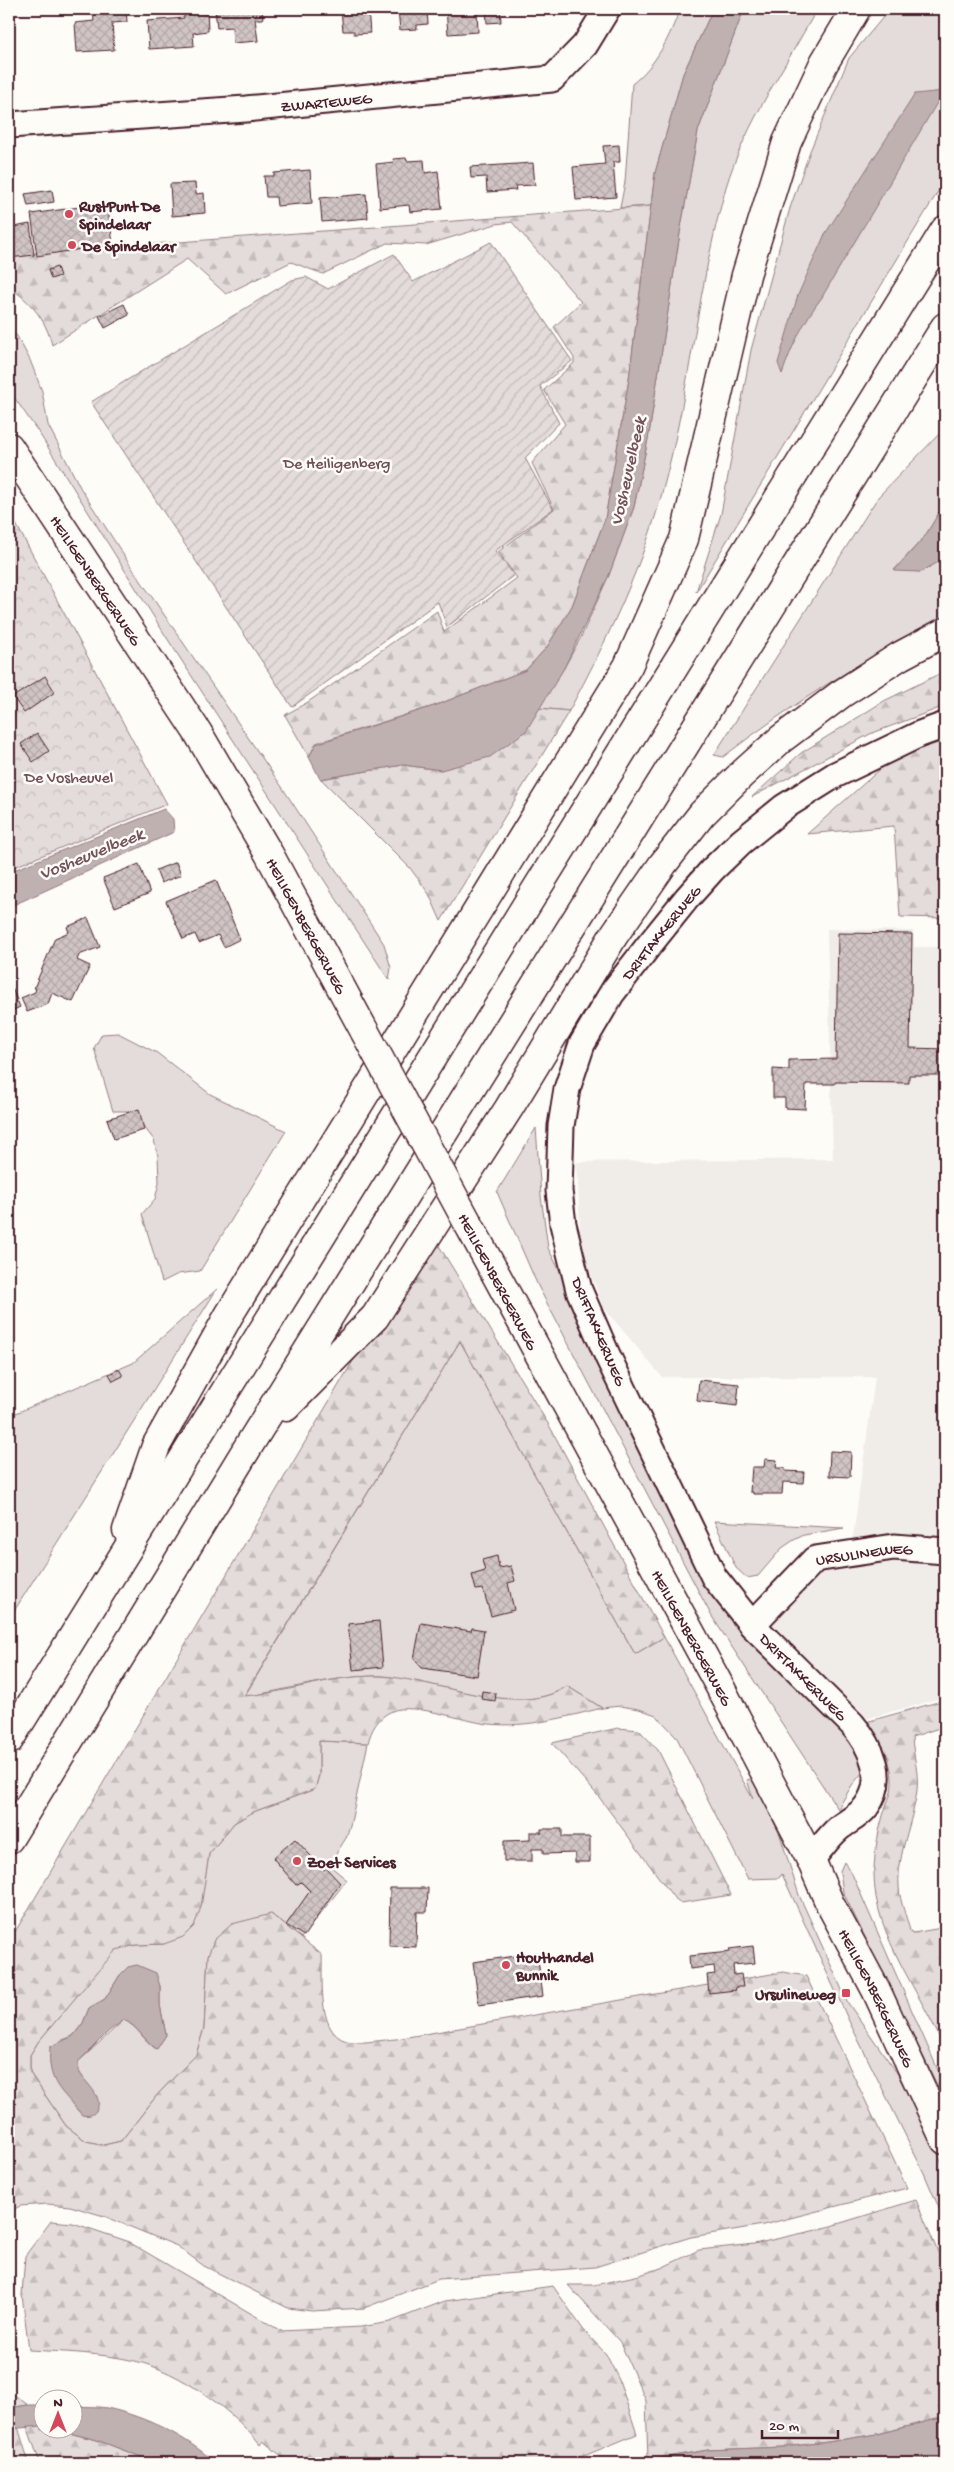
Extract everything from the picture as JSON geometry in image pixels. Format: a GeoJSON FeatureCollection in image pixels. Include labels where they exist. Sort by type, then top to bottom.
{"type":"FeatureCollection","features":[{"type":"Feature","properties":{"kind":"main road"},"geometry":{"type":"LineString","coordinates":[[113,1574],[156,1446],[225,1324],[628,666],[684,539],[746,275],[787,142],[824,63],[856,9]]}},
{"type":"Feature","properties":{"kind":"main road"},"geometry":{"type":"LineString","coordinates":[[9,1740],[945,230]]}},
{"type":"Feature","properties":{"kind":"main road"},"geometry":{"type":"LineString","coordinates":[[9,1839],[251,1442],[945,327]]}},
{"type":"Feature","properties":{"kind":"main road","name":"HEILIGENBERGERWEG"},"geometry":{"type":"LineString","coordinates":[[9,447],[198,733],[269,854],[719,1685],[811,1860],[830,1904],[876,1990],[945,2140]]}},
{"type":"Feature","properties":{"kind":"main road"},"geometry":{"type":"LineString","coordinates":[[251,1442],[376,1317],[509,1108],[614,935],[663,864],[702,814],[754,763],[826,706],[900,656],[945,632]]}},
{"type":"Feature","properties":{"kind":"street","name":"ZWARTEWEG"},"geometry":{"type":"LineString","coordinates":[[9,125],[246,109],[552,80],[585,45],[607,9]]}},
{"type":"Feature","properties":{"kind":"street","name":"DRIFTAKKERWEG"},"geometry":{"type":"LineString","coordinates":[[811,1860],[838,1828],[866,1807],[875,1788],[876,1765],[869,1747],[852,1724],[752,1625],[714,1577],[608,1358],[579,1290],[563,1224],[559,1192],[560,1144],[567,1089],[582,1044],[612,993],[686,898],[727,855],[784,807],[835,775],[920,734],[945,725]]}},
{"type":"Feature","properties":{"kind":"street","name":"URSULINEWEG"},"geometry":{"type":"LineString","coordinates":[[752,1625],[815,1559],[894,1547],[945,1551]]}},
{"type":"Feature","properties":{"kind":"shaded area"},"geometry":{"type":"Polygon","coordinates":[[[827,929],[913,931],[914,947],[945,947],[945,1697],[865,1719],[781,1643],[773,1625],[795,1588],[850,1559],[875,1377],[662,1377],[603,1307],[581,1246],[577,1162],[833,1159],[827,929]]]}},
{"type":"Feature","properties":{"kind":"green space"},"geometry":{"type":"Polygon","coordinates":[[[680,9],[713,9],[683,74],[655,173],[651,206],[620,208],[625,182],[632,84],[648,68],[661,50],[680,9]]]}},
{"type":"Feature","properties":{"kind":"green space"},"geometry":{"type":"Polygon","coordinates":[[[744,9],[817,9],[755,118],[734,164],[726,187],[708,260],[674,445],[647,542],[636,571],[598,656],[569,711],[538,708],[564,668],[581,637],[609,575],[634,507],[649,434],[698,131],[744,9]]]}},
{"type":"Feature","properties":{"kind":"green space"},"geometry":{"type":"Polygon","coordinates":[[[890,9],[945,10],[945,180],[696,592],[721,514],[751,350],[790,208],[810,151],[849,58],[890,9]],[[825,234],[782,373],[792,344],[807,317],[822,297],[825,234]]]}},
{"type":"Feature","properties":{"kind":"green space"},"geometry":{"type":"Polygon","coordinates":[[[651,206],[629,379],[605,519],[572,606],[547,647],[526,670],[434,706],[316,743],[309,757],[285,715],[308,702],[437,611],[444,632],[517,578],[498,552],[554,509],[532,463],[565,424],[544,390],[574,363],[574,358],[554,327],[581,302],[512,222],[496,224],[426,245],[387,243],[323,274],[291,262],[226,294],[187,259],[52,345],[46,327],[36,312],[24,298],[9,287],[9,255],[651,206]]]}},
{"type":"Feature","properties":{"kind":"green space","name":"De Heiligenberg"},"geometry":{"type":"Polygon","coordinates":[[[491,242],[572,361],[540,386],[559,423],[525,458],[553,509],[495,551],[514,575],[447,627],[438,602],[292,707],[91,402],[292,280],[306,277],[328,289],[394,254],[413,282],[491,242]]]}},
{"type":"Feature","properties":{"kind":"green space"},"geometry":{"type":"Polygon","coordinates":[[[9,329],[17,336],[30,360],[42,391],[48,425],[81,489],[128,562],[282,787],[384,944],[391,968],[389,980],[167,638],[39,433],[9,390],[9,329]]]}},
{"type":"Feature","properties":{"kind":"green space"},"geometry":{"type":"Polygon","coordinates":[[[945,428],[945,503],[925,536],[894,570],[921,572],[945,558],[945,617],[859,664],[776,718],[723,757],[714,755],[878,497],[945,428]]]}},
{"type":"Feature","properties":{"kind":"green space","name":"De Vosheuvel"},"geometry":{"type":"Polygon","coordinates":[[[9,511],[167,804],[9,869],[9,511]]]}},
{"type":"Feature","properties":{"kind":"green space"},"geometry":{"type":"Polygon","coordinates":[[[945,671],[945,706],[870,734],[752,797],[801,753],[884,701],[945,671]]]}},
{"type":"Feature","properties":{"kind":"green space"},"geometry":{"type":"Polygon","coordinates":[[[538,708],[569,711],[441,921],[429,894],[410,868],[321,779],[403,765],[441,770],[526,731],[538,708]]]}},
{"type":"Feature","properties":{"kind":"green space"},"geometry":{"type":"Polygon","coordinates":[[[945,741],[945,918],[900,917],[894,826],[807,834],[895,756],[945,741]]]}},
{"type":"Feature","properties":{"kind":"green space"},"geometry":{"type":"Polygon","coordinates":[[[118,1033],[157,1053],[210,1094],[286,1131],[200,1271],[178,1274],[162,1282],[142,1214],[155,1199],[159,1183],[158,1156],[154,1140],[134,1114],[127,1111],[113,1111],[94,1048],[102,1034],[118,1033]]]}},
{"type":"Feature","properties":{"kind":"green space"},"geometry":{"type":"Polygon","coordinates":[[[536,1128],[541,1196],[548,1248],[586,1322],[676,1515],[851,1736],[862,1758],[863,1772],[852,1785],[838,1809],[711,1615],[538,1286],[497,1192],[536,1128]]]}},
{"type":"Feature","properties":{"kind":"green space"},"geometry":{"type":"Polygon","coordinates":[[[430,1231],[550,1427],[664,1637],[635,1654],[460,1341],[244,1696],[277,1692],[340,1679],[373,1676],[420,1682],[498,1698],[523,1699],[547,1696],[567,1686],[602,1708],[546,1721],[503,1725],[489,1724],[426,1711],[402,1709],[392,1711],[379,1720],[371,1733],[368,1743],[319,1741],[319,1775],[315,1789],[253,1812],[234,1823],[209,1854],[201,1907],[194,1926],[183,1937],[164,1944],[136,1945],[116,1950],[38,2042],[30,2055],[30,2073],[66,2126],[86,2141],[104,2145],[121,2141],[158,2094],[196,2055],[204,2028],[208,1956],[214,1940],[232,1924],[271,1914],[322,1955],[322,1993],[327,2020],[333,2031],[341,2039],[353,2042],[396,2039],[783,1972],[806,1976],[907,2188],[763,2225],[691,2237],[595,2267],[439,2279],[364,2308],[312,2311],[288,2308],[204,2266],[177,2246],[104,2216],[70,2206],[47,2204],[20,2206],[9,2212],[9,1942],[430,1231]]]}},
{"type":"Feature","properties":{"kind":"green space"},"geometry":{"type":"Polygon","coordinates":[[[217,1289],[9,1619],[9,1416],[133,1363],[217,1289]]]}},
{"type":"Feature","properties":{"kind":"green space"},"geometry":{"type":"Polygon","coordinates":[[[460,1341],[635,1654],[664,1637],[753,1799],[747,1780],[753,1778],[780,1835],[799,1895],[848,2003],[897,2073],[945,2168],[945,2222],[924,2173],[848,2019],[782,1874],[779,1878],[748,1879],[676,1736],[656,1715],[639,1709],[620,1706],[602,1708],[567,1686],[550,1695],[530,1699],[510,1699],[488,1697],[426,1683],[381,1676],[340,1679],[244,1697],[460,1341]]]}},
{"type":"Feature","properties":{"kind":"green space"},"geometry":{"type":"Polygon","coordinates":[[[714,1521],[844,1528],[804,1535],[794,1540],[782,1548],[758,1576],[747,1578],[736,1568],[714,1521]]]}},
{"type":"Feature","properties":{"kind":"green space"},"geometry":{"type":"Polygon","coordinates":[[[945,1700],[945,1726],[912,1737],[917,1790],[900,1862],[899,1887],[910,1931],[913,1933],[936,1929],[945,1925],[945,2050],[890,1942],[876,1897],[874,1866],[876,1848],[892,1783],[890,1764],[877,1737],[866,1722],[945,1700]]]}},
{"type":"Feature","properties":{"kind":"green space"},"geometry":{"type":"Polygon","coordinates":[[[618,1728],[639,1730],[658,1750],[731,1895],[681,1903],[674,1898],[599,1797],[552,1743],[618,1728]]]}},
{"type":"Feature","properties":{"kind":"green space"},"geometry":{"type":"Polygon","coordinates":[[[319,1741],[368,1743],[346,1838],[329,1865],[347,1880],[301,1938],[271,1914],[208,1956],[204,2028],[196,2055],[158,2094],[121,2141],[104,2145],[86,2141],[66,2126],[30,2073],[30,2055],[38,2042],[116,1949],[136,1945],[164,1944],[205,1878],[209,1854],[234,1823],[253,1812],[315,1789],[319,1775],[319,1741]],[[120,1975],[105,1999],[89,2008],[83,2023],[73,2036],[60,2041],[72,2104],[82,2115],[97,2097],[79,2072],[78,2062],[124,2020],[133,2026],[156,2049],[166,2035],[160,2005],[160,1986],[120,1975]]]}},
{"type":"Feature","properties":{"kind":"green space"},"geometry":{"type":"Polygon","coordinates":[[[844,1862],[852,1874],[945,2086],[945,2101],[843,1892],[840,1871],[844,1862]]]}},
{"type":"Feature","properties":{"kind":"green space"},"geometry":{"type":"Polygon","coordinates":[[[916,2200],[945,2269],[945,2417],[877,2434],[828,2442],[784,2447],[708,2450],[648,2460],[646,2401],[620,2342],[568,2285],[594,2285],[640,2275],[661,2268],[699,2250],[754,2244],[821,2229],[916,2200]]]}},
{"type":"Feature","properties":{"kind":"green space"},"geometry":{"type":"Polygon","coordinates":[[[51,2221],[73,2223],[127,2241],[281,2331],[361,2327],[390,2322],[445,2301],[553,2286],[585,2332],[606,2354],[619,2380],[637,2434],[584,2456],[555,2463],[290,2463],[263,2441],[260,2445],[235,2419],[204,2394],[169,2373],[122,2358],[82,2353],[29,2350],[22,2295],[25,2256],[51,2221]]]}},
{"type":"Feature","properties":{"kind":"green space"},"geometry":{"type":"Polygon","coordinates":[[[9,2391],[28,2405],[9,2408],[9,2391]]]}},
{"type":"Feature","properties":{"kind":"green space"},"geometry":{"type":"Polygon","coordinates":[[[27,2426],[32,2426],[32,2440],[82,2440],[82,2436],[97,2440],[157,2463],[40,2463],[27,2426]]]}},
{"type":"Feature","properties":{"kind":"green space"},"geometry":{"type":"Polygon","coordinates":[[[18,2427],[29,2463],[9,2463],[9,2429],[18,2427]]]}},
{"type":"Feature","properties":{"kind":"water","name":"Vosheuvelbeek"},"geometry":{"type":"Polygon","coordinates":[[[713,9],[744,9],[698,131],[649,434],[634,507],[609,575],[564,668],[526,731],[490,757],[441,770],[403,765],[320,779],[309,757],[316,744],[434,706],[526,670],[547,647],[572,606],[605,519],[629,379],[655,173],[683,74],[713,9]]]}},
{"type":"Feature","properties":{"kind":"water"},"geometry":{"type":"Polygon","coordinates":[[[944,91],[822,297],[804,324],[794,343],[782,374],[778,363],[798,295],[825,234],[915,94],[944,91]]]}},
{"type":"Feature","properties":{"kind":"water"},"geometry":{"type":"Polygon","coordinates":[[[945,503],[945,558],[921,572],[894,571],[925,536],[945,503]]]}},
{"type":"Feature","properties":{"kind":"water","name":"Vosheuvelbeek"},"geometry":{"type":"Polygon","coordinates":[[[164,809],[173,819],[174,832],[9,907],[9,872],[164,809]]]}},
{"type":"Feature","properties":{"kind":"water"},"geometry":{"type":"Polygon","coordinates":[[[137,1965],[156,1973],[160,1986],[160,2005],[166,2035],[157,2049],[124,2020],[109,2031],[78,2062],[79,2072],[94,2091],[98,2101],[98,2106],[94,2113],[82,2115],[62,2092],[53,2078],[50,2047],[73,2036],[83,2023],[89,2008],[105,1999],[120,1975],[128,1967],[137,1965]]]}},
{"type":"Feature","properties":{"kind":"water"},"geometry":{"type":"Polygon","coordinates":[[[32,2405],[32,2427],[9,2429],[9,2408],[32,2405]]]}},
{"type":"Feature","properties":{"kind":"water"},"geometry":{"type":"Polygon","coordinates":[[[82,2406],[107,2408],[151,2422],[192,2444],[216,2463],[157,2463],[97,2440],[82,2436],[82,2406]]]}},
{"type":"Feature","properties":{"kind":"water"},"geometry":{"type":"Polygon","coordinates":[[[945,2417],[945,2459],[930,2463],[635,2463],[708,2450],[784,2447],[828,2442],[877,2434],[945,2417]]]}},
{"type":"Feature","properties":{"kind":"building"},"geometry":{"type":"Polygon","coordinates":[[[126,9],[127,22],[112,23],[114,50],[77,52],[75,23],[94,21],[93,10],[126,9]]]}},
{"type":"Feature","properties":{"kind":"building"},"geometry":{"type":"Polygon","coordinates":[[[184,9],[207,9],[208,31],[193,33],[194,46],[149,49],[147,21],[184,18],[184,9]]]}},
{"type":"Feature","properties":{"kind":"building"},"geometry":{"type":"Polygon","coordinates":[[[215,9],[262,9],[263,19],[255,19],[258,41],[233,43],[232,27],[217,28],[215,9]]]}},
{"type":"Feature","properties":{"kind":"building"},"geometry":{"type":"Polygon","coordinates":[[[341,9],[368,9],[370,33],[354,34],[354,31],[343,31],[341,9]]]}},
{"type":"Feature","properties":{"kind":"building"},"geometry":{"type":"Polygon","coordinates":[[[398,9],[427,9],[428,24],[417,25],[417,29],[400,30],[398,9]]]}},
{"type":"Feature","properties":{"kind":"building"},"geometry":{"type":"Polygon","coordinates":[[[446,9],[485,9],[477,10],[478,32],[448,34],[446,9]]]}},
{"type":"Feature","properties":{"kind":"building"},"geometry":{"type":"Polygon","coordinates":[[[486,9],[500,9],[501,22],[487,23],[486,9]]]}},
{"type":"Feature","properties":{"kind":"building"},"geometry":{"type":"Polygon","coordinates":[[[619,145],[620,162],[613,162],[616,197],[576,200],[573,167],[605,164],[603,146],[619,145]]]}},
{"type":"Feature","properties":{"kind":"building"},"geometry":{"type":"Polygon","coordinates":[[[406,158],[407,161],[424,160],[425,173],[438,171],[442,209],[410,212],[409,205],[380,208],[376,164],[394,162],[393,159],[406,158]]]}},
{"type":"Feature","properties":{"kind":"building"},"geometry":{"type":"Polygon","coordinates":[[[533,163],[535,185],[515,186],[516,190],[487,192],[486,177],[471,178],[470,167],[533,163]]]}},
{"type":"Feature","properties":{"kind":"building"},"geometry":{"type":"Polygon","coordinates":[[[310,170],[312,203],[277,206],[276,197],[266,197],[264,176],[274,176],[274,173],[310,170]]]}},
{"type":"Feature","properties":{"kind":"building"},"geometry":{"type":"Polygon","coordinates":[[[195,183],[196,194],[204,193],[205,213],[172,216],[170,184],[195,183]]]}},
{"type":"Feature","properties":{"kind":"building"},"geometry":{"type":"Polygon","coordinates":[[[52,190],[54,202],[28,206],[25,194],[52,190]]]}},
{"type":"Feature","properties":{"kind":"building"},"geometry":{"type":"Polygon","coordinates":[[[366,194],[368,218],[322,222],[320,198],[366,194]]]}},
{"type":"Feature","properties":{"kind":"building"},"geometry":{"type":"Polygon","coordinates":[[[107,203],[114,250],[101,251],[100,246],[37,256],[31,214],[107,203]]]}},
{"type":"Feature","properties":{"kind":"building"},"geometry":{"type":"Polygon","coordinates":[[[30,224],[34,255],[9,258],[9,228],[30,224]]]}},
{"type":"Feature","properties":{"kind":"building"},"geometry":{"type":"Polygon","coordinates":[[[57,267],[60,276],[51,279],[48,270],[57,267]]]}},
{"type":"Feature","properties":{"kind":"building"},"geometry":{"type":"Polygon","coordinates":[[[124,304],[129,315],[105,328],[99,316],[124,304]]]}},
{"type":"Feature","properties":{"kind":"building"},"geometry":{"type":"Polygon","coordinates":[[[45,676],[55,692],[24,713],[13,697],[45,676]]]}},
{"type":"Feature","properties":{"kind":"building"},"geometry":{"type":"Polygon","coordinates":[[[37,733],[49,751],[33,762],[21,744],[37,733]]]}},
{"type":"Feature","properties":{"kind":"building"},"geometry":{"type":"Polygon","coordinates":[[[176,862],[181,875],[161,883],[156,870],[176,862]]]}},
{"type":"Feature","properties":{"kind":"building"},"geometry":{"type":"Polygon","coordinates":[[[139,864],[150,893],[115,907],[103,878],[139,864]]]}},
{"type":"Feature","properties":{"kind":"building"},"geometry":{"type":"Polygon","coordinates":[[[216,880],[240,939],[224,947],[218,935],[199,943],[195,934],[183,939],[166,901],[216,880]]]}},
{"type":"Feature","properties":{"kind":"building"},"geometry":{"type":"Polygon","coordinates":[[[88,918],[100,947],[79,955],[77,960],[90,966],[73,1002],[52,993],[48,1004],[27,1012],[21,998],[35,992],[36,988],[34,988],[55,938],[69,932],[67,927],[88,918]]]}},
{"type":"Feature","properties":{"kind":"building"},"geometry":{"type":"Polygon","coordinates":[[[838,933],[912,934],[910,1048],[945,1049],[945,1075],[909,1075],[909,1083],[835,1082],[835,1084],[806,1084],[805,1109],[785,1108],[785,1098],[773,1098],[773,1069],[789,1070],[789,1060],[836,1059],[838,933]]]}},
{"type":"Feature","properties":{"kind":"building"},"geometry":{"type":"Polygon","coordinates":[[[9,981],[20,1007],[9,1012],[9,981]]]}},
{"type":"Feature","properties":{"kind":"building"},"geometry":{"type":"Polygon","coordinates":[[[139,1109],[144,1130],[114,1139],[107,1119],[139,1109]]]}},
{"type":"Feature","properties":{"kind":"building"},"geometry":{"type":"Polygon","coordinates":[[[119,1369],[123,1376],[113,1381],[109,1374],[119,1369]]]}},
{"type":"Feature","properties":{"kind":"building"},"geometry":{"type":"Polygon","coordinates":[[[699,1380],[739,1384],[737,1406],[697,1401],[699,1380]]]}},
{"type":"Feature","properties":{"kind":"building"},"geometry":{"type":"Polygon","coordinates":[[[830,1451],[851,1452],[850,1477],[829,1476],[830,1451]]]}},
{"type":"Feature","properties":{"kind":"building"},"geometry":{"type":"Polygon","coordinates":[[[765,1459],[777,1460],[776,1468],[785,1468],[785,1471],[804,1472],[803,1483],[783,1482],[782,1494],[753,1494],[753,1492],[750,1492],[752,1467],[764,1467],[765,1459]]]}},
{"type":"Feature","properties":{"kind":"building"},"geometry":{"type":"Polygon","coordinates":[[[497,1556],[499,1568],[511,1566],[515,1581],[508,1583],[514,1610],[491,1616],[483,1589],[476,1590],[472,1575],[485,1571],[482,1560],[497,1556]]]}},
{"type":"Feature","properties":{"kind":"building"},"geometry":{"type":"Polygon","coordinates":[[[379,1621],[383,1667],[353,1670],[348,1624],[379,1621]]]}},
{"type":"Feature","properties":{"kind":"building"},"geometry":{"type":"Polygon","coordinates":[[[421,1623],[471,1631],[472,1628],[484,1630],[477,1676],[422,1668],[414,1659],[421,1623]]]}},
{"type":"Feature","properties":{"kind":"building"},"geometry":{"type":"Polygon","coordinates":[[[482,1691],[496,1693],[495,1701],[481,1699],[482,1691]]]}},
{"type":"Feature","properties":{"kind":"building"},"geometry":{"type":"Polygon","coordinates":[[[541,1829],[562,1829],[562,1837],[590,1837],[590,1862],[575,1862],[575,1853],[543,1854],[543,1849],[532,1849],[532,1861],[504,1861],[504,1841],[530,1840],[530,1832],[540,1832],[541,1834],[541,1829]]]}},
{"type":"Feature","properties":{"kind":"building"},"geometry":{"type":"Polygon","coordinates":[[[295,1839],[324,1870],[326,1868],[340,1883],[304,1936],[286,1925],[310,1891],[301,1882],[296,1885],[273,1858],[295,1839]]]}},
{"type":"Feature","properties":{"kind":"building"},"geometry":{"type":"Polygon","coordinates":[[[390,1888],[428,1888],[427,1912],[417,1912],[416,1947],[389,1946],[390,1888]]]}},
{"type":"Feature","properties":{"kind":"building"},"geometry":{"type":"Polygon","coordinates":[[[753,1946],[755,1963],[733,1965],[734,1975],[741,1974],[743,1987],[735,1987],[736,1990],[709,1993],[707,1975],[715,1974],[714,1966],[690,1969],[689,1956],[730,1952],[729,1949],[753,1946]]]}},
{"type":"Feature","properties":{"kind":"building"},"geometry":{"type":"Polygon","coordinates":[[[537,1953],[543,1996],[479,2005],[473,1962],[537,1953]]]}},
{"type":"Feature","properties":{"kind":"place","name":"RustPunt De Spindelaar"},"geometry":{"type":"Point","coordinates":[69,214]}},
{"type":"Feature","properties":{"kind":"place","name":"De Spindelaar"},"geometry":{"type":"Point","coordinates":[72,245]}},
{"type":"Feature","properties":{"kind":"place","name":"Zoet Services"},"geometry":{"type":"Point","coordinates":[297,1861]}},
{"type":"Feature","properties":{"kind":"place","name":"Houthandel Bunnik"},"geometry":{"type":"Point","coordinates":[506,1965]}},
{"type":"Feature","properties":{"kind":"place","name":"Ursulineweg"},"geometry":{"type":"Point","coordinates":[846,1993]}}]}
